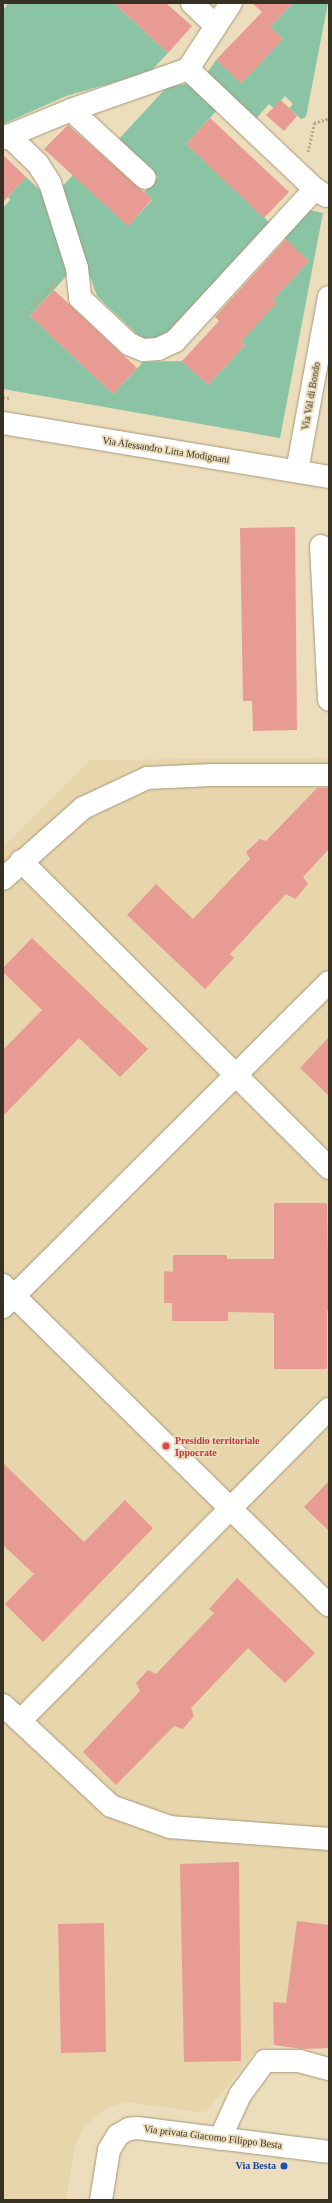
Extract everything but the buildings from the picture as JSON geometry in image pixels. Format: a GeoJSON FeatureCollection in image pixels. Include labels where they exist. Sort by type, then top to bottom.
{"type":"FeatureCollection","features":[{"type":"Feature","properties":{"kind":"street"},"geometry":{"type":"LineString","coordinates":[[192,3],[216,26]]}},
{"type":"Feature","properties":{"kind":"street"},"geometry":{"type":"LineString","coordinates":[[188,69],[315,188],[175,341],[158,349],[143,350],[129,344],[80,298],[80,281],[50,183],[38,164],[6,137],[72,110],[188,69],[231,3]]}},
{"type":"Feature","properties":{"kind":"street"},"geometry":{"type":"LineString","coordinates":[[72,110],[145,178]]}},
{"type":"Feature","properties":{"kind":"street","name":"Via Val di Bondo"},"geometry":{"type":"LineString","coordinates":[[297,471],[329,297]]}},
{"type":"Feature","properties":{"kind":"street","name":"Via Alessandro Litta Modignani"},"geometry":{"type":"LineString","coordinates":[[3,423],[329,477]]}},
{"type":"Feature","properties":{"kind":"street"},"geometry":{"type":"LineString","coordinates":[[321,546],[329,700]]}},
{"type":"Feature","properties":{"kind":"street"},"geometry":{"type":"LineString","coordinates":[[3,879],[21,861],[83,808],[147,778],[213,775],[329,775]]}},
{"type":"Feature","properties":{"kind":"street"},"geometry":{"type":"LineString","coordinates":[[21,861],[329,1168]]}},
{"type":"Feature","properties":{"kind":"street"},"geometry":{"type":"LineString","coordinates":[[329,982],[7,1296],[231,1508],[329,1604]]}},
{"type":"Feature","properties":{"kind":"street"},"geometry":{"type":"LineString","coordinates":[[20,1721],[329,1409]]}},
{"type":"Feature","properties":{"kind":"street"},"geometry":{"type":"LineString","coordinates":[[3,1704],[111,1806],[170,1827],[329,1839]]}},
{"type":"Feature","properties":{"kind":"street"},"geometry":{"type":"LineString","coordinates":[[220,2139],[240,2095],[265,2061],[299,2060],[329,2069]]}},
{"type":"Feature","properties":{"kind":"street","name":"Via privata Giacomo Filippo Besta"},"geometry":{"type":"LineString","coordinates":[[101,2200],[109,2150],[113,2141],[124,2131],[137,2128],[329,2152]]}},
{"type":"Feature","properties":{"kind":"path"},"geometry":{"type":"LineString","coordinates":[[315,188],[314,123],[329,118]]}},
{"type":"Feature","properties":{"kind":"path"},"geometry":{"type":"LineString","coordinates":[[27,312],[52,285],[80,281]]}},
{"type":"Feature","properties":{"kind":"path"},"geometry":{"type":"LineString","coordinates":[[3,397],[10,398]]}},
{"type":"Feature","properties":{"kind":"shaded area","name":"Presidio territoriale Ippocrate"},"geometry":{"type":"Polygon","coordinates":[[[329,758],[329,2048],[303,2049],[274,2045],[254,2053],[207,2111],[198,2112],[127,2102],[108,2107],[84,2127],[75,2145],[66,2200],[3,2200],[3,847],[90,760],[329,758]]]}},
{"type":"Feature","properties":{"kind":"green space"},"geometry":{"type":"Polygon","coordinates":[[[8,3],[114,3],[168,53],[150,72],[66,96],[3,124],[3,11],[8,3]]]}},
{"type":"Feature","properties":{"kind":"green space"},"geometry":{"type":"Polygon","coordinates":[[[293,3],[328,3],[306,117],[301,119],[289,108],[293,104],[285,96],[274,108],[269,104],[254,121],[207,73],[216,60],[241,83],[283,39],[270,27],[293,3]]]}},
{"type":"Feature","properties":{"kind":"green space"},"geometry":{"type":"Polygon","coordinates":[[[192,83],[219,108],[186,144],[270,223],[164,336],[148,340],[140,337],[97,296],[59,190],[73,175],[128,226],[152,200],[144,192],[158,177],[118,140],[167,87],[192,83]]]}},
{"type":"Feature","properties":{"kind":"green space"},"geometry":{"type":"Polygon","coordinates":[[[26,177],[44,194],[69,273],[30,316],[113,394],[143,362],[182,361],[208,385],[245,345],[241,341],[276,303],[273,300],[309,261],[283,237],[309,210],[323,213],[280,438],[3,389],[3,208],[10,200],[8,197],[26,177]]]}},
{"type":"Feature","properties":{"kind":"place","name":"Presidio territoriale Ippocrate"},"geometry":{"type":"Point","coordinates":[166,1446]}},
{"type":"Feature","properties":{"kind":"place","name":"Via Besta"},"geometry":{"type":"Point","coordinates":[284,2166]}}]}
